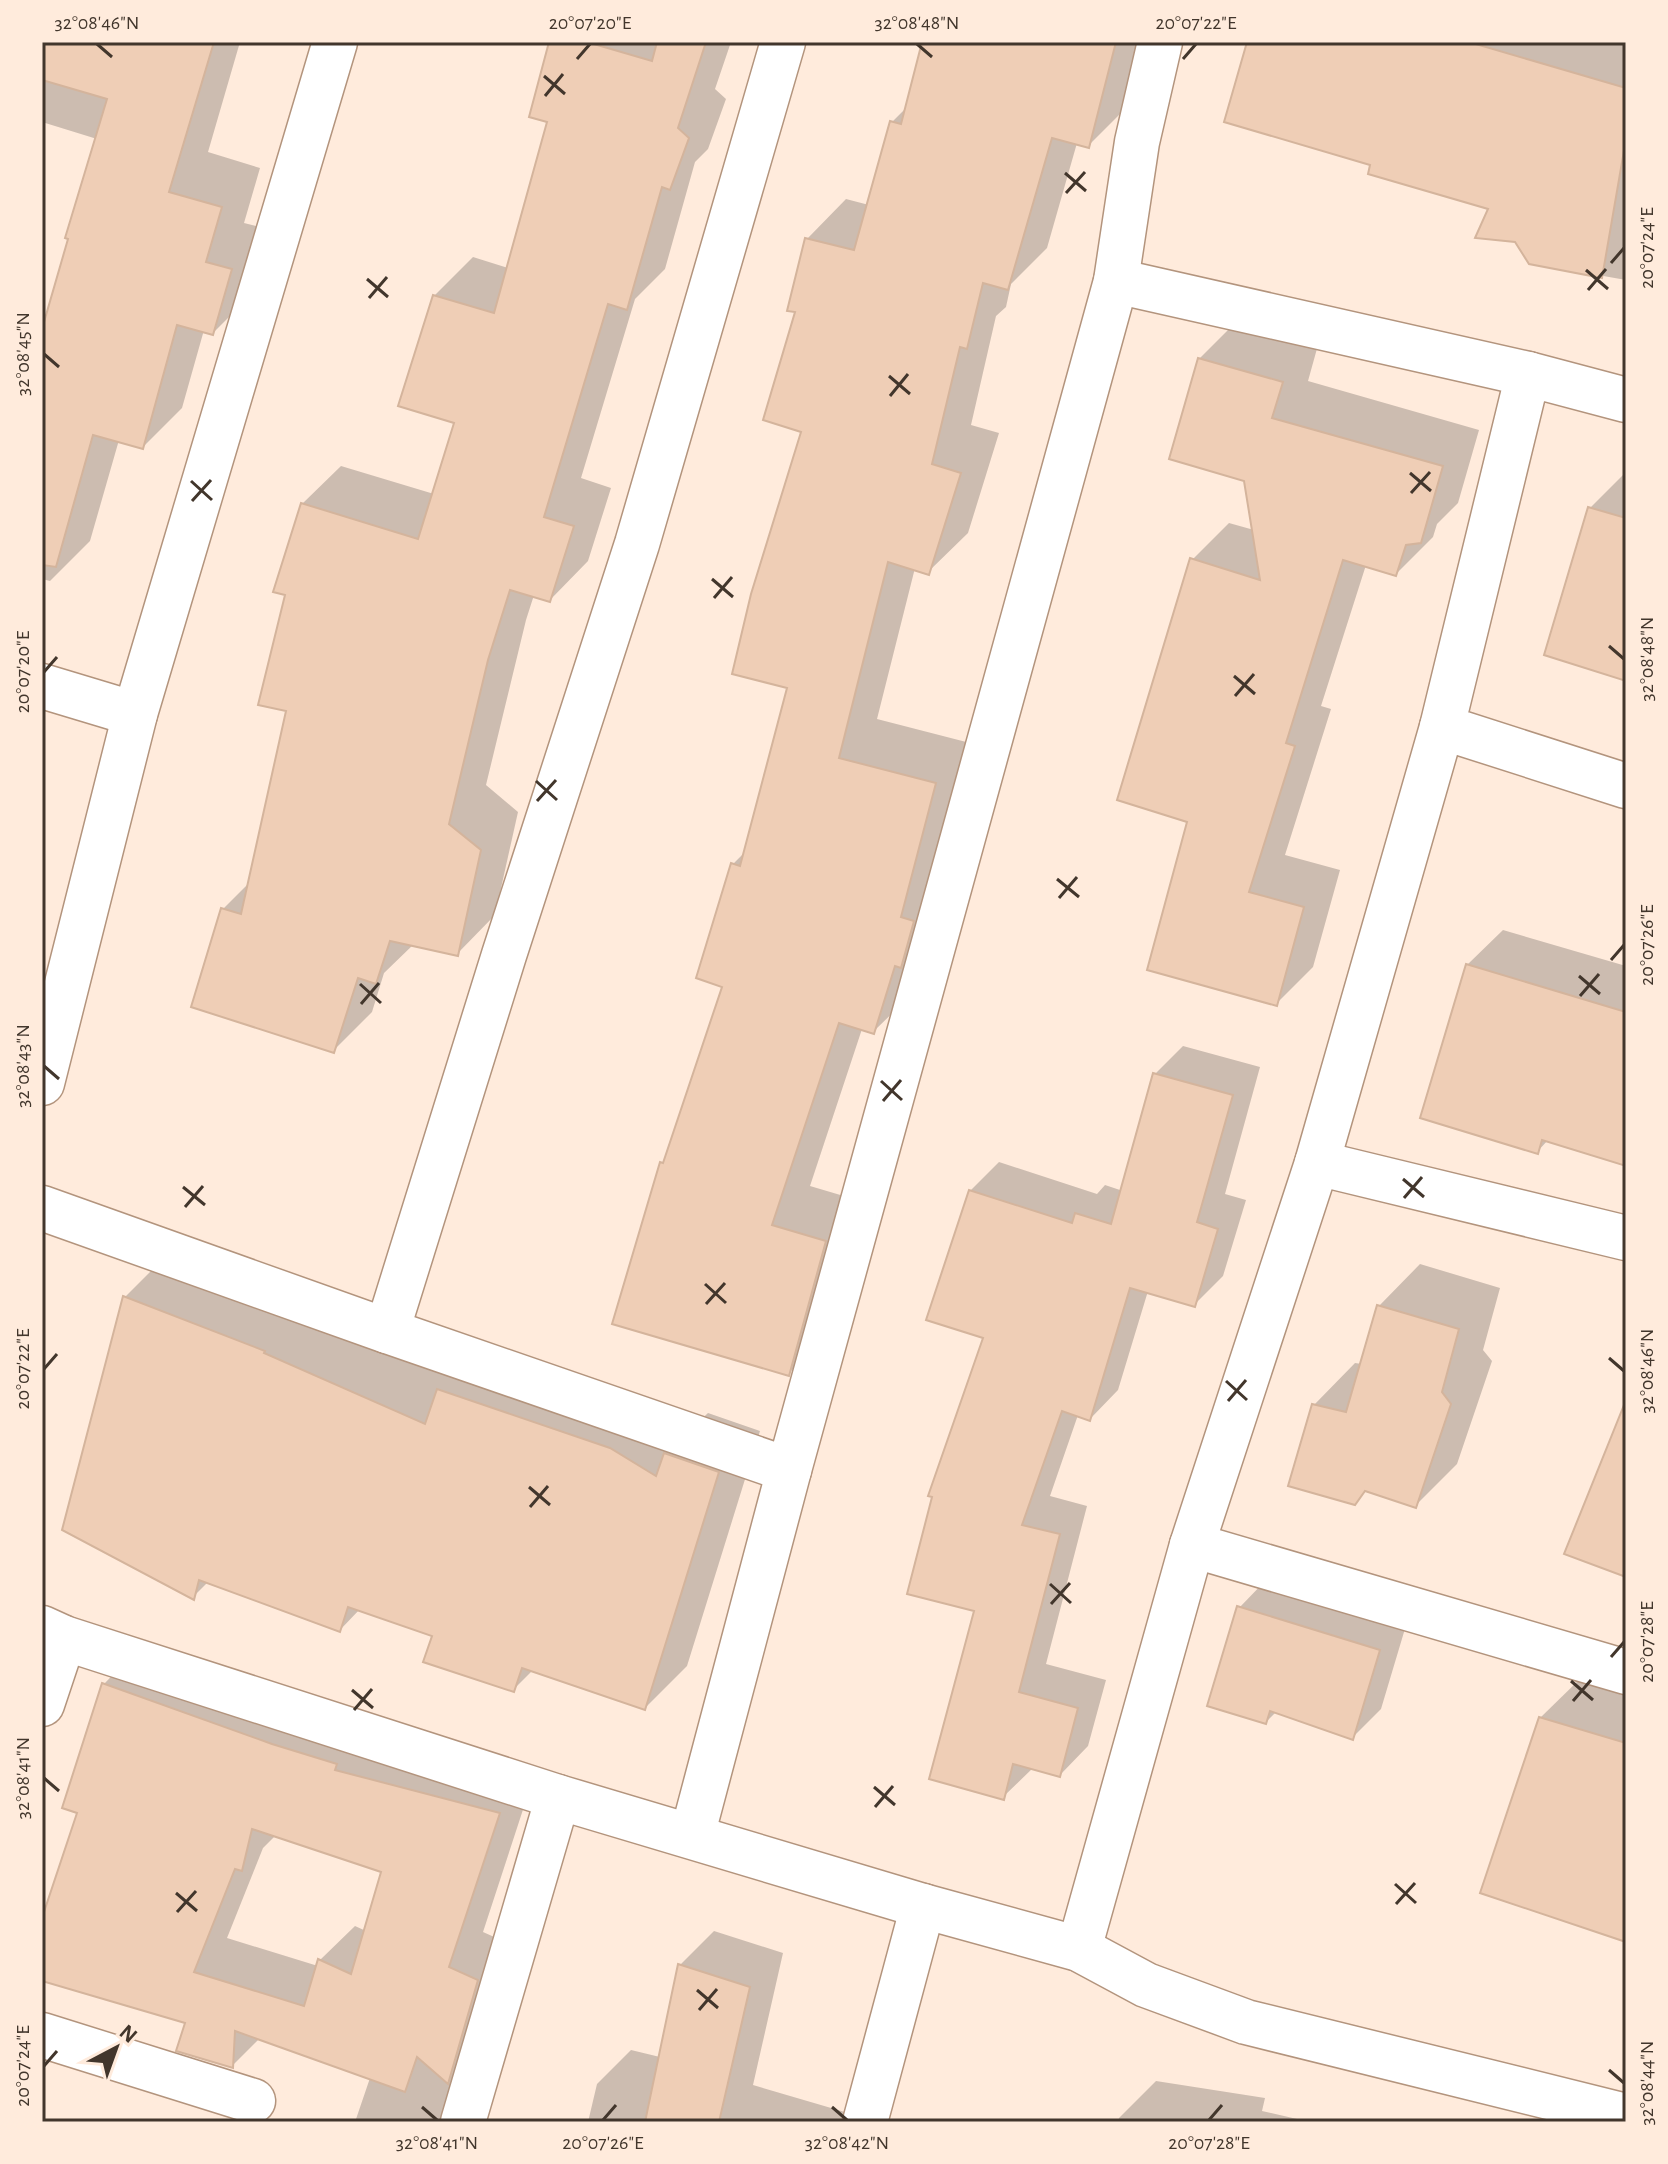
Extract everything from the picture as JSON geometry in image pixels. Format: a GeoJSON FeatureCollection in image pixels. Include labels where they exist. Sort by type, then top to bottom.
{"type":"FeatureCollection","features":[{"type":"Feature","properties":{"kind":"street"},"geometry":{"type":"LineString","coordinates":[[42,1083],[135,714],[335,42]]}},
{"type":"Feature","properties":{"kind":"street"},"geometry":{"type":"LineString","coordinates":[[387,1331],[637,544],[783,42]]}},
{"type":"Feature","properties":{"kind":"street"},"geometry":{"type":"LineString","coordinates":[[692,1836],[789,1470],[1116,281],[1137,142],[1160,42]]}},
{"type":"Feature","properties":{"kind":"street"},"geometry":{"type":"LineString","coordinates":[[1116,281],[1528,374],[1626,400]]}},
{"type":"Feature","properties":{"kind":"street"},"geometry":{"type":"LineString","coordinates":[[1079,1949],[1192,1545],[1317,1163],[1442,727],[1528,374]]}},
{"type":"Feature","properties":{"kind":"street"},"geometry":{"type":"LineString","coordinates":[[42,686],[135,714]]}},
{"type":"Feature","properties":{"kind":"street"},"geometry":{"type":"LineString","coordinates":[[1442,727],[1626,786]]}},
{"type":"Feature","properties":{"kind":"street"},"geometry":{"type":"LineString","coordinates":[[1317,1163],[1626,1238]]}},
{"type":"Feature","properties":{"kind":"street"},"geometry":{"type":"LineString","coordinates":[[42,1208],[789,1470]]}},
{"type":"Feature","properties":{"kind":"street"},"geometry":{"type":"LineString","coordinates":[[1192,1545],[1626,1672]]}},
{"type":"Feature","properties":{"kind":"street"},"geometry":{"type":"LineString","coordinates":[[42,1704],[53,1633],[558,1797],[923,1906],[1079,1949],[1146,1985],[1246,2022],[1626,2116]]}},
{"type":"Feature","properties":{"kind":"street"},"geometry":{"type":"LineString","coordinates":[[463,2122],[558,1797]]}},
{"type":"Feature","properties":{"kind":"street"},"geometry":{"type":"LineString","coordinates":[[865,2122],[923,1906]]}},
{"type":"Feature","properties":{"kind":"street"},"geometry":{"type":"LineString","coordinates":[[42,2035],[253,2101]]}},
{"type":"Feature","properties":{"kind":"building"},"geometry":{"type":"Polygon","coordinates":[[[42,42],[214,42],[169,192],[222,207],[206,262],[232,269],[213,335],[177,325],[143,449],[93,435],[56,567],[42,565],[42,329],[68,239],[65,238],[107,99],[42,80],[42,42]]]}},
{"type":"Feature","properties":{"kind":"building"},"geometry":{"type":"Polygon","coordinates":[[[549,42],[587,42],[652,61],[657,42],[706,42],[678,128],[689,138],[670,190],[662,187],[627,310],[608,304],[544,517],[574,526],[550,602],[510,590],[488,660],[449,824],[481,850],[458,956],[390,941],[376,984],[358,978],[334,1053],[191,1007],[221,908],[241,914],[286,711],[258,705],[285,595],[273,592],[301,503],[418,539],[454,423],[398,406],[433,295],[494,313],[547,122],[529,117],[549,42]]]}},
{"type":"Feature","properties":{"kind":"building"},"geometry":{"type":"Polygon","coordinates":[[[922,42],[1116,42],[1089,148],[1052,138],[1008,290],[983,283],[967,349],[960,347],[932,464],[961,473],[929,575],[888,562],[839,758],[936,783],[901,917],[914,921],[901,968],[895,966],[874,1034],[839,1023],[772,1225],[826,1241],[789,1376],[612,1324],[660,1162],[663,1163],[722,987],[696,978],[731,863],[740,866],[787,688],[732,674],[751,594],[801,432],[763,420],[795,312],[787,311],[805,238],[854,250],[890,121],[901,124],[922,42]]]}},
{"type":"Feature","properties":{"kind":"building"},"geometry":{"type":"Polygon","coordinates":[[[1247,42],[1469,42],[1626,88],[1626,139],[1602,278],[1529,264],[1515,242],[1475,238],[1488,209],[1368,174],[1370,165],[1224,122],[1247,42]]]}},
{"type":"Feature","properties":{"kind":"building"},"geometry":{"type":"Polygon","coordinates":[[[1198,358],[1283,382],[1272,418],[1443,466],[1421,543],[1406,545],[1396,576],[1343,560],[1286,743],[1295,746],[1249,892],[1304,907],[1277,1006],[1147,970],[1187,822],[1117,800],[1190,558],[1260,580],[1244,481],[1169,459],[1198,358]]]}},
{"type":"Feature","properties":{"kind":"building"},"geometry":{"type":"Polygon","coordinates":[[[1588,507],[1626,518],[1626,681],[1544,655],[1588,507]]]}},
{"type":"Feature","properties":{"kind":"building"},"geometry":{"type":"Polygon","coordinates":[[[1466,964],[1626,1012],[1626,1166],[1542,1140],[1538,1154],[1420,1118],[1466,964]]]}},
{"type":"Feature","properties":{"kind":"building"},"geometry":{"type":"Polygon","coordinates":[[[1153,1073],[1233,1095],[1197,1222],[1218,1229],[1195,1307],[1130,1288],[1090,1421],[1062,1411],[1022,1525],[1060,1534],[1019,1692],[1078,1708],[1060,1777],[1013,1764],[1004,1800],[929,1779],[974,1611],[907,1594],[932,1497],[928,1496],[983,1338],[926,1320],[969,1190],[1072,1223],[1075,1213],[1111,1224],[1153,1073]]]}},
{"type":"Feature","properties":{"kind":"building"},"geometry":{"type":"Polygon","coordinates":[[[123,1296],[265,1351],[425,1424],[437,1389],[610,1448],[656,1476],[664,1453],[719,1472],[645,1710],[522,1668],[514,1692],[423,1662],[432,1636],[348,1607],[340,1632],[199,1580],[194,1600],[62,1530],[123,1296]]]}},
{"type":"Feature","properties":{"kind":"building"},"geometry":{"type":"Polygon","coordinates":[[[1377,1305],[1459,1329],[1442,1392],[1451,1404],[1416,1508],[1365,1491],[1355,1505],[1288,1486],[1312,1404],[1346,1412],[1377,1305]]]}},
{"type":"Feature","properties":{"kind":"building"},"geometry":{"type":"Polygon","coordinates":[[[1626,1405],[1626,1577],[1564,1554],[1626,1405]]]}},
{"type":"Feature","properties":{"kind":"building"},"geometry":{"type":"Polygon","coordinates":[[[1237,1606],[1380,1650],[1353,1740],[1270,1711],[1266,1724],[1207,1706],[1237,1606]]]}},
{"type":"Feature","properties":{"kind":"building"},"geometry":{"type":"Polygon","coordinates":[[[102,1683],[337,1764],[335,1770],[500,1813],[449,1967],[478,1980],[448,2084],[417,2057],[405,2092],[235,2031],[233,2068],[176,2051],[185,2023],[42,1981],[42,1918],[77,1813],[62,1808],[102,1683]],[[252,1829],[242,1871],[235,1869],[194,1972],[304,2006],[318,1959],[351,1974],[381,1872],[252,1829]]]}},
{"type":"Feature","properties":{"kind":"building"},"geometry":{"type":"Polygon","coordinates":[[[1539,1717],[1626,1743],[1626,1942],[1480,1893],[1539,1717]]]}},
{"type":"Feature","properties":{"kind":"building"},"geometry":{"type":"Polygon","coordinates":[[[678,1964],[750,1987],[719,2122],[645,2122],[678,1964]]]}}]}
